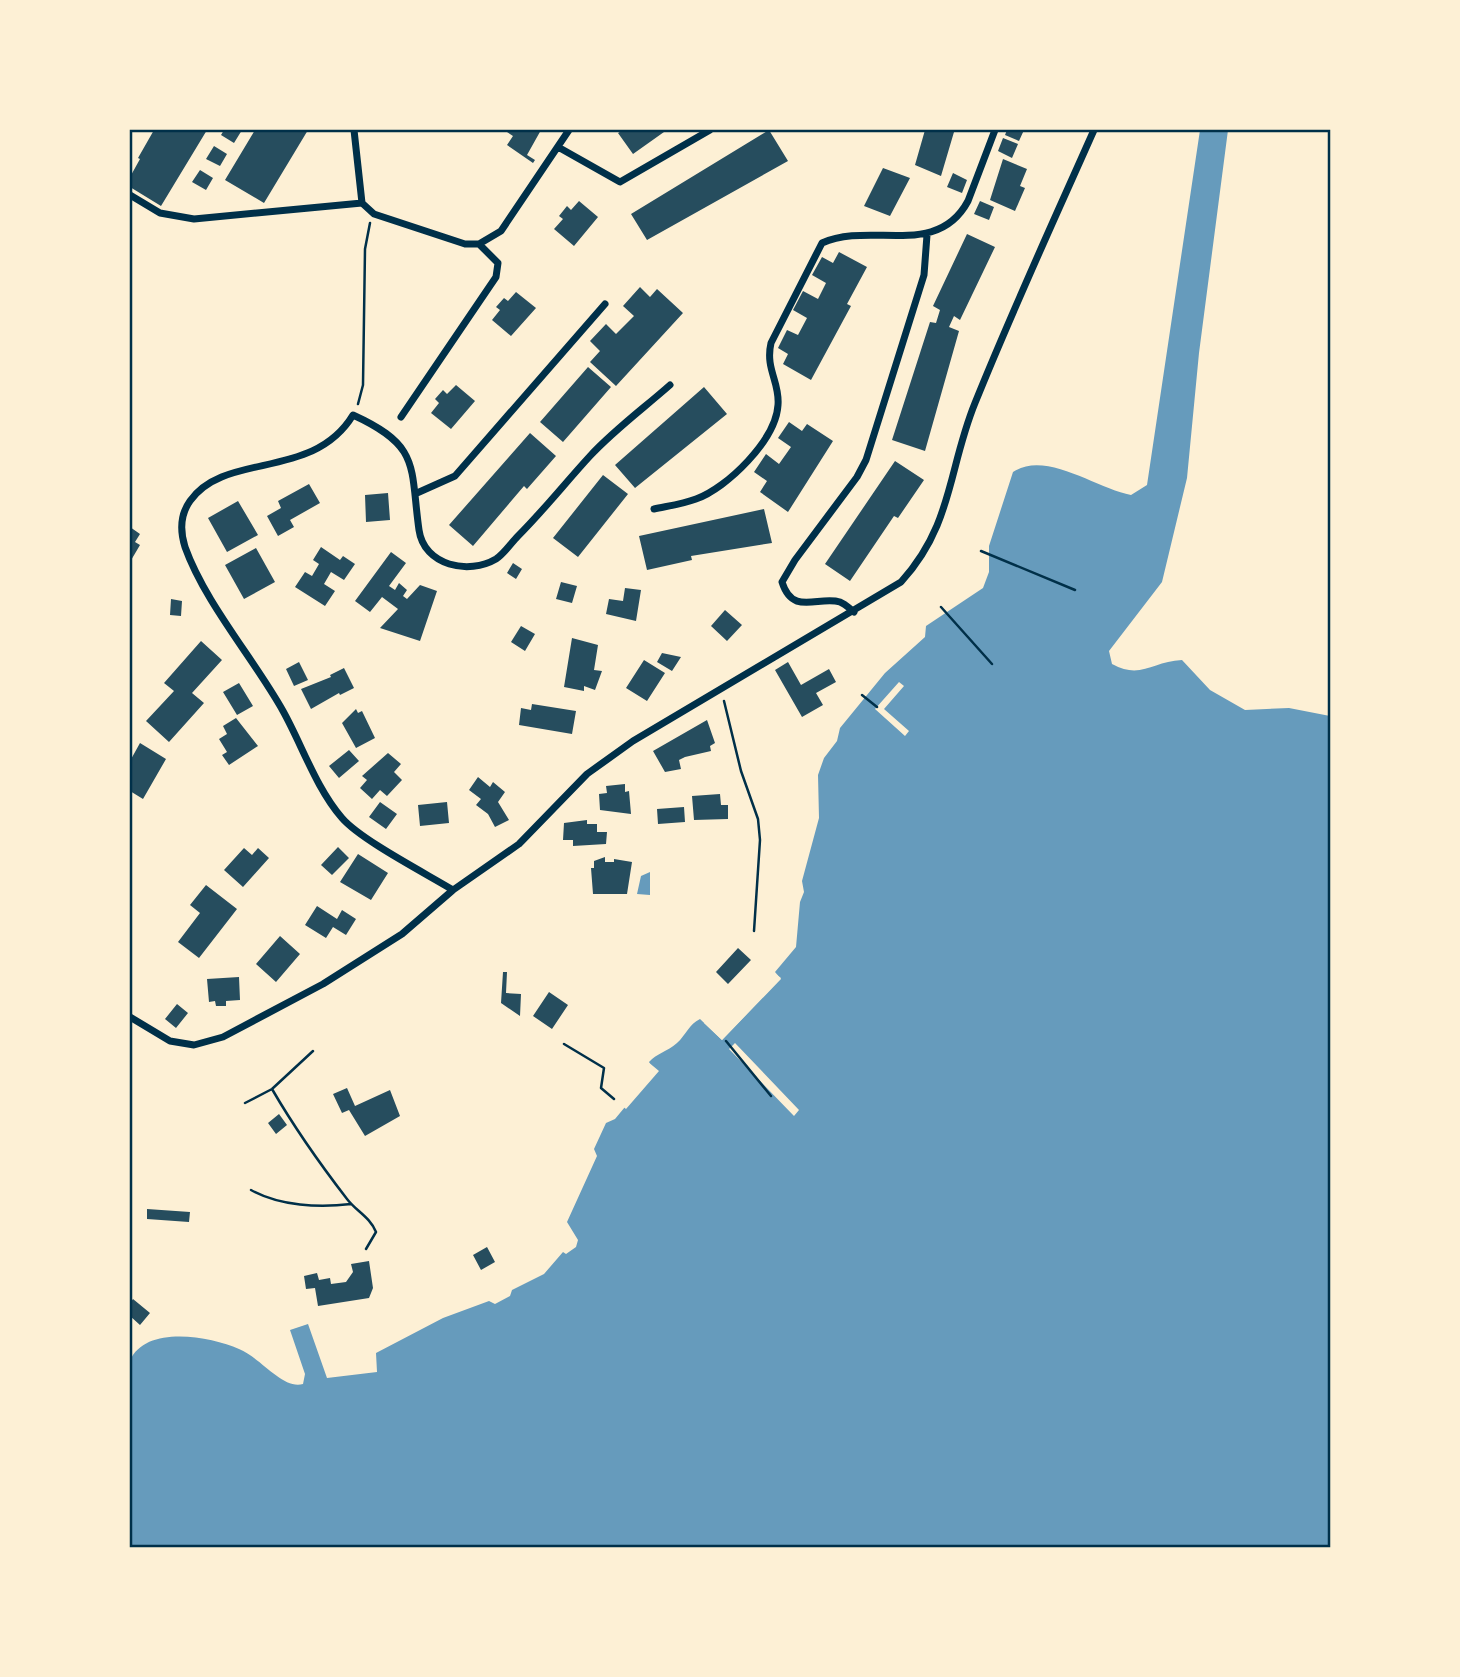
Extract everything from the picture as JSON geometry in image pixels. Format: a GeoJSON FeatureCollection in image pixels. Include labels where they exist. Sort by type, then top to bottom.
{"type":"FeatureCollection","features":[{"type":"Feature","properties":{"kind":"street"},"geometry":{"type":"LineString","coordinates":[[354,130],[362,203],[374,214],[451,241],[479,244],[501,231],[569,130]]}},
{"type":"Feature","properties":{"kind":"street"},"geometry":{"type":"LineString","coordinates":[[558,147],[620,182],[710,130]]}},
{"type":"Feature","properties":{"kind":"street"},"geometry":{"type":"LineString","coordinates":[[654,509],[696,500],[715,490],[732,477],[759,448],[777,416],[779,402],[768,359],[771,343],[822,243],[845,236],[928,235],[944,228],[963,211],[995,130]]}},
{"type":"Feature","properties":{"kind":"street"},"geometry":{"type":"LineString","coordinates":[[130,1017],[159,1035],[194,1045],[223,1037],[381,948],[453,890],[519,844],[587,774],[607,759],[654,726],[854,612],[901,582],[929,546],[941,520],[974,406],[1094,130]]}},
{"type":"Feature","properties":{"kind":"street"},"geometry":{"type":"LineString","coordinates":[[130,195],[160,213],[194,219],[362,203]]}},
{"type":"Feature","properties":{"kind":"street"},"geometry":{"type":"LineString","coordinates":[[854,612],[842,602],[808,604],[796,600],[785,590],[782,582],[857,477],[866,460],[924,275],[928,235]]}},
{"type":"Feature","properties":{"kind":"street"},"geometry":{"type":"LineString","coordinates":[[401,417],[496,276],[498,263],[479,244]]}},
{"type":"Feature","properties":{"kind":"street"},"geometry":{"type":"LineString","coordinates":[[417,493],[455,476],[605,304]]}},
{"type":"Feature","properties":{"kind":"street"},"geometry":{"type":"LineString","coordinates":[[453,890],[342,818],[282,708],[241,648],[197,570],[183,539],[184,511],[195,495],[209,482],[306,455],[331,441],[354,415],[377,426],[404,449],[414,473],[419,532],[432,553],[467,569],[496,559],[540,514],[592,454],[670,385]]}},
{"type":"Feature","properties":{"kind":"path"},"geometry":{"type":"LineString","coordinates":[[354,415],[363,385],[366,232],[374,214]]}},
{"type":"Feature","properties":{"kind":"path"},"geometry":{"type":"LineString","coordinates":[[981,551],[1074,590]]}},
{"type":"Feature","properties":{"kind":"path"},"geometry":{"type":"LineString","coordinates":[[941,607],[992,664]]}},
{"type":"Feature","properties":{"kind":"path"},"geometry":{"type":"LineString","coordinates":[[721,688],[741,771],[758,819],[760,840],[754,931]]}},
{"type":"Feature","properties":{"kind":"path"},"geometry":{"type":"LineString","coordinates":[[862,695],[877,707]]}},
{"type":"Feature","properties":{"kind":"path"},"geometry":{"type":"LineString","coordinates":[[726,1041],[771,1096]]}},
{"type":"Feature","properties":{"kind":"path"},"geometry":{"type":"LineString","coordinates":[[564,1044],[604,1068],[601,1088],[614,1099]]}},
{"type":"Feature","properties":{"kind":"path"},"geometry":{"type":"LineString","coordinates":[[245,1103],[272,1089],[313,1051]]}},
{"type":"Feature","properties":{"kind":"path"},"geometry":{"type":"LineString","coordinates":[[272,1089],[303,1139],[351,1204],[372,1223],[376,1232],[366,1249]]}},
{"type":"Feature","properties":{"kind":"path"},"geometry":{"type":"LineString","coordinates":[[251,1190],[271,1200],[333,1206],[351,1204]]}},
{"type":"Feature","properties":{"kind":"water"},"geometry":{"type":"Polygon","coordinates":[[[1200,130],[1228,130],[1199,353],[1187,478],[1162,582],[1109,651],[1112,664],[1131,670],[1182,660],[1210,690],[1245,710],[1289,708],[1330,716],[1330,1547],[130,1548],[130,1361],[138,1350],[149,1342],[163,1338],[211,1340],[247,1353],[288,1382],[303,1384],[305,1374],[290,1330],[308,1324],[327,1378],[377,1372],[376,1353],[443,1318],[489,1301],[495,1304],[510,1296],[512,1290],[544,1274],[563,1252],[566,1254],[576,1247],[578,1240],[567,1222],[597,1156],[594,1149],[606,1123],[615,1119],[654,1072],[649,1062],[677,1043],[700,1019],[722,1040],[781,979],[775,972],[796,947],[800,902],[804,892],[802,881],[819,818],[818,775],[824,758],[837,741],[840,728],[885,673],[925,637],[926,626],[983,588],[989,572],[989,546],[1013,472],[1026,466],[1041,465],[1072,473],[1131,495],[1147,485],[1200,130]]]}},
{"type":"Feature","properties":{"kind":"water"},"geometry":{"type":"Polygon","coordinates":[[[650,872],[650,895],[637,894],[641,876],[650,872]]]}},
{"type":"Feature","properties":{"kind":"pier"},"geometry":{"type":"Polygon","coordinates":[[[899,682],[904,686],[884,709],[909,731],[905,736],[875,709],[899,682]]]}},
{"type":"Feature","properties":{"kind":"pier"},"geometry":{"type":"Polygon","coordinates":[[[777,975],[781,978],[722,1040],[704,1023],[707,1021],[722,1035],[777,975]]]}},
{"type":"Feature","properties":{"kind":"pier"},"geometry":{"type":"Polygon","coordinates":[[[735,1043],[799,1110],[794,1116],[729,1049],[735,1043]]]}},
{"type":"Feature","properties":{"kind":"pier"},"geometry":{"type":"Polygon","coordinates":[[[647,1061],[659,1071],[626,1109],[621,1105],[650,1071],[647,1061]]]}},
{"type":"Feature","properties":{"kind":"building"},"geometry":{"type":"Polygon","coordinates":[[[154,130],[207,130],[161,206],[130,187],[130,177],[140,159],[138,158],[154,130]]]}},
{"type":"Feature","properties":{"kind":"building"},"geometry":{"type":"Polygon","coordinates":[[[224,130],[242,130],[234,143],[221,135],[224,130]]]}},
{"type":"Feature","properties":{"kind":"building"},"geometry":{"type":"Polygon","coordinates":[[[255,130],[308,130],[264,203],[225,180],[255,130]]]}},
{"type":"Feature","properties":{"kind":"building"},"geometry":{"type":"Polygon","coordinates":[[[504,130],[541,130],[527,155],[535,160],[533,163],[507,145],[513,136],[504,130]]]}},
{"type":"Feature","properties":{"kind":"building"},"geometry":{"type":"Polygon","coordinates":[[[623,130],[664,132],[633,154],[618,133],[623,130]]]}},
{"type":"Feature","properties":{"kind":"building"},"geometry":{"type":"Polygon","coordinates":[[[769,130],[788,161],[647,240],[631,214],[769,130]]]}},
{"type":"Feature","properties":{"kind":"building"},"geometry":{"type":"Polygon","coordinates":[[[925,130],[954,132],[941,176],[915,165],[925,130]]]}},
{"type":"Feature","properties":{"kind":"building"},"geometry":{"type":"Polygon","coordinates":[[[1007,130],[1024,130],[1019,141],[1005,135],[1007,130]]]}},
{"type":"Feature","properties":{"kind":"building"},"geometry":{"type":"Polygon","coordinates":[[[1003,138],[1018,144],[1012,158],[998,151],[1003,138]]]}},
{"type":"Feature","properties":{"kind":"building"},"geometry":{"type":"Polygon","coordinates":[[[214,146],[227,154],[220,166],[206,159],[214,146]]]}},
{"type":"Feature","properties":{"kind":"building"},"geometry":{"type":"Polygon","coordinates":[[[1003,159],[1027,169],[1020,186],[1025,188],[1015,211],[990,200],[1003,159]]]}},
{"type":"Feature","properties":{"kind":"building"},"geometry":{"type":"Polygon","coordinates":[[[883,168],[910,178],[890,216],[864,206],[883,168]]]}},
{"type":"Feature","properties":{"kind":"building"},"geometry":{"type":"Polygon","coordinates":[[[200,170],[213,178],[206,190],[192,182],[200,170]]]}},
{"type":"Feature","properties":{"kind":"building"},"geometry":{"type":"Polygon","coordinates":[[[953,173],[967,180],[962,193],[947,187],[953,173]]]}},
{"type":"Feature","properties":{"kind":"building"},"geometry":{"type":"Polygon","coordinates":[[[579,201],[598,217],[574,246],[554,229],[563,219],[559,216],[567,206],[571,210],[579,201]]]}},
{"type":"Feature","properties":{"kind":"building"},"geometry":{"type":"Polygon","coordinates":[[[980,201],[994,207],[989,220],[974,214],[980,201]]]}},
{"type":"Feature","properties":{"kind":"building"},"geometry":{"type":"Polygon","coordinates":[[[967,234],[995,247],[960,320],[954,316],[949,327],[959,331],[925,451],[892,440],[930,322],[936,323],[940,310],[933,306],[967,234]]]}},
{"type":"Feature","properties":{"kind":"building"},"geometry":{"type":"Polygon","coordinates":[[[839,252],[867,267],[847,304],[851,306],[811,380],[783,364],[788,354],[778,348],[787,330],[798,335],[807,318],[793,310],[803,291],[818,299],[826,283],[812,275],[822,257],[833,263],[839,252]]]}},
{"type":"Feature","properties":{"kind":"building"},"geometry":{"type":"Polygon","coordinates":[[[640,287],[650,297],[657,289],[683,313],[616,386],[590,362],[600,351],[590,341],[606,324],[616,334],[634,316],[623,306],[640,287]]]}},
{"type":"Feature","properties":{"kind":"building"},"geometry":{"type":"Polygon","coordinates":[[[516,292],[536,308],[511,336],[492,320],[500,310],[496,307],[504,298],[508,301],[516,292]]]}},
{"type":"Feature","properties":{"kind":"building"},"geometry":{"type":"Polygon","coordinates":[[[588,367],[611,387],[563,442],[540,422],[588,367]]]}},
{"type":"Feature","properties":{"kind":"building"},"geometry":{"type":"Polygon","coordinates":[[[456,385],[475,401],[451,429],[431,413],[439,403],[435,399],[443,390],[447,394],[456,385]]]}},
{"type":"Feature","properties":{"kind":"building"},"geometry":{"type":"Polygon","coordinates":[[[704,387],[727,414],[635,488],[615,465],[704,387]]]}},
{"type":"Feature","properties":{"kind":"building"},"geometry":{"type":"Polygon","coordinates":[[[789,422],[802,431],[807,424],[833,441],[788,512],[760,492],[767,481],[754,472],[766,454],[779,464],[791,447],[778,438],[789,422]]]}},
{"type":"Feature","properties":{"kind":"building"},"geometry":{"type":"Polygon","coordinates":[[[530,433],[556,456],[527,489],[524,486],[473,546],[449,525],[530,433]]]}},
{"type":"Feature","properties":{"kind":"building"},"geometry":{"type":"Polygon","coordinates":[[[895,461],[924,480],[898,518],[894,516],[850,581],[825,564],[895,461]]]}},
{"type":"Feature","properties":{"kind":"building"},"geometry":{"type":"Polygon","coordinates":[[[603,475],[628,494],[578,557],[553,538],[603,475]]]}},
{"type":"Feature","properties":{"kind":"building"},"geometry":{"type":"Polygon","coordinates":[[[309,484],[320,503],[290,520],[294,527],[278,536],[267,516],[281,508],[278,501],[309,484]]]}},
{"type":"Feature","properties":{"kind":"building"},"geometry":{"type":"Polygon","coordinates":[[[388,493],[390,520],[366,522],[365,495],[388,493]]]}},
{"type":"Feature","properties":{"kind":"building"},"geometry":{"type":"Polygon","coordinates":[[[238,501],[258,535],[227,552],[208,518],[238,501]]]}},
{"type":"Feature","properties":{"kind":"building"},"geometry":{"type":"Polygon","coordinates":[[[764,509],[772,543],[691,556],[692,560],[647,570],[639,536],[764,509]]]}},
{"type":"Feature","properties":{"kind":"building"},"geometry":{"type":"Polygon","coordinates":[[[130,527],[140,534],[135,542],[140,545],[130,562],[130,527]]]}},
{"type":"Feature","properties":{"kind":"building"},"geometry":{"type":"Polygon","coordinates":[[[321,547],[340,560],[343,556],[355,564],[344,580],[331,572],[324,584],[335,591],[325,606],[295,587],[305,572],[312,576],[319,564],[313,560],[321,547]]]}},
{"type":"Feature","properties":{"kind":"building"},"geometry":{"type":"Polygon","coordinates":[[[256,548],[275,582],[244,599],[225,565],[256,548]]]}},
{"type":"Feature","properties":{"kind":"building"},"geometry":{"type":"Polygon","coordinates":[[[391,552],[406,563],[389,586],[395,590],[399,583],[407,590],[403,596],[407,599],[420,585],[437,591],[420,641],[380,628],[398,609],[382,597],[370,612],[355,601],[391,552]]]}},
{"type":"Feature","properties":{"kind":"building"},"geometry":{"type":"Polygon","coordinates":[[[513,563],[522,569],[516,579],[507,573],[513,563]]]}},
{"type":"Feature","properties":{"kind":"building"},"geometry":{"type":"Polygon","coordinates":[[[561,582],[577,586],[572,603],[556,599],[561,582]]]}},
{"type":"Feature","properties":{"kind":"building"},"geometry":{"type":"Polygon","coordinates":[[[625,588],[641,590],[636,621],[606,614],[609,599],[623,601],[625,588]]]}},
{"type":"Feature","properties":{"kind":"building"},"geometry":{"type":"Polygon","coordinates":[[[171,599],[182,601],[181,616],[170,615],[171,599]]]}},
{"type":"Feature","properties":{"kind":"building"},"geometry":{"type":"Polygon","coordinates":[[[725,610],[742,625],[727,641],[711,626],[725,610]]]}},
{"type":"Feature","properties":{"kind":"building"},"geometry":{"type":"Polygon","coordinates":[[[521,626],[535,634],[525,651],[511,642],[521,626]]]}},
{"type":"Feature","properties":{"kind":"building"},"geometry":{"type":"Polygon","coordinates":[[[572,638],[598,645],[594,670],[602,671],[595,690],[584,686],[584,691],[564,687],[572,638]]]}},
{"type":"Feature","properties":{"kind":"building"},"geometry":{"type":"Polygon","coordinates":[[[201,641],[222,660],[192,693],[204,703],[169,742],[146,721],[174,691],[164,683],[201,641]]]}},
{"type":"Feature","properties":{"kind":"building"},"geometry":{"type":"Polygon","coordinates":[[[662,653],[681,657],[672,671],[657,662],[662,653]]]}},
{"type":"Feature","properties":{"kind":"building"},"geometry":{"type":"Polygon","coordinates":[[[644,660],[665,673],[647,701],[626,688],[644,660]]]}},
{"type":"Feature","properties":{"kind":"building"},"geometry":{"type":"Polygon","coordinates":[[[299,662],[308,680],[294,686],[286,669],[299,662]]]}},
{"type":"Feature","properties":{"kind":"building"},"geometry":{"type":"Polygon","coordinates":[[[788,662],[801,685],[829,669],[836,682],[816,693],[823,705],[802,717],[775,670],[788,662]]]}},
{"type":"Feature","properties":{"kind":"building"},"geometry":{"type":"Polygon","coordinates":[[[344,668],[354,688],[311,709],[301,689],[331,677],[330,675],[344,668]]]}},
{"type":"Feature","properties":{"kind":"building"},"geometry":{"type":"Polygon","coordinates":[[[239,683],[253,706],[237,715],[223,692],[239,683]]]}},
{"type":"Feature","properties":{"kind":"building"},"geometry":{"type":"Polygon","coordinates":[[[532,704],[576,711],[572,734],[519,725],[521,708],[531,710],[532,704]]]}},
{"type":"Feature","properties":{"kind":"building"},"geometry":{"type":"Polygon","coordinates":[[[356,709],[358,713],[362,711],[375,738],[356,748],[342,723],[356,709]]]}},
{"type":"Feature","properties":{"kind":"building"},"geometry":{"type":"Polygon","coordinates":[[[236,718],[258,746],[229,765],[222,755],[227,752],[219,739],[227,734],[223,726],[236,718]]]}},
{"type":"Feature","properties":{"kind":"building"},"geometry":{"type":"Polygon","coordinates":[[[707,720],[715,743],[710,746],[711,751],[685,757],[679,760],[681,769],[665,772],[653,751],[707,720]]]}},
{"type":"Feature","properties":{"kind":"building"},"geometry":{"type":"Polygon","coordinates":[[[140,743],[166,759],[143,799],[130,791],[130,761],[140,743]]]}},
{"type":"Feature","properties":{"kind":"building"},"geometry":{"type":"Polygon","coordinates":[[[349,750],[359,761],[339,778],[329,766],[349,750]]]}},
{"type":"Feature","properties":{"kind":"building"},"geometry":{"type":"Polygon","coordinates":[[[388,753],[401,764],[394,772],[402,780],[387,796],[380,790],[372,799],[360,788],[367,780],[362,776],[388,753]]]}},
{"type":"Feature","properties":{"kind":"building"},"geometry":{"type":"Polygon","coordinates":[[[478,777],[490,787],[493,782],[505,792],[498,802],[509,820],[495,827],[488,814],[476,805],[481,799],[469,790],[478,777]]]}},
{"type":"Feature","properties":{"kind":"building"},"geometry":{"type":"Polygon","coordinates":[[[625,784],[625,792],[629,791],[631,814],[600,810],[599,794],[607,793],[606,786],[625,784]]]}},
{"type":"Feature","properties":{"kind":"building"},"geometry":{"type":"Polygon","coordinates":[[[720,794],[721,805],[728,805],[728,819],[694,820],[692,796],[720,794]]]}},
{"type":"Feature","properties":{"kind":"building"},"geometry":{"type":"Polygon","coordinates":[[[380,802],[397,814],[386,829],[369,817],[380,802]]]}},
{"type":"Feature","properties":{"kind":"building"},"geometry":{"type":"Polygon","coordinates":[[[447,802],[449,823],[420,826],[418,805],[447,802]]]}},
{"type":"Feature","properties":{"kind":"building"},"geometry":{"type":"Polygon","coordinates":[[[684,807],[685,822],[658,824],[657,809],[684,807]]]}},
{"type":"Feature","properties":{"kind":"building"},"geometry":{"type":"Polygon","coordinates":[[[587,820],[587,824],[597,824],[597,832],[607,832],[606,844],[573,846],[573,840],[563,840],[564,823],[587,820]]]}},
{"type":"Feature","properties":{"kind":"building"},"geometry":{"type":"Polygon","coordinates":[[[338,847],[349,858],[332,875],[321,865],[338,847]]]}},
{"type":"Feature","properties":{"kind":"building"},"geometry":{"type":"Polygon","coordinates":[[[244,848],[252,855],[258,848],[269,858],[243,887],[224,870],[244,848]]]}},
{"type":"Feature","properties":{"kind":"building"},"geometry":{"type":"Polygon","coordinates":[[[358,854],[388,873],[371,900],[340,882],[358,854]]]}},
{"type":"Feature","properties":{"kind":"building"},"geometry":{"type":"Polygon","coordinates":[[[605,857],[605,862],[614,862],[614,859],[632,862],[627,894],[593,894],[591,868],[594,868],[594,861],[605,857]]]}},
{"type":"Feature","properties":{"kind":"building"},"geometry":{"type":"Polygon","coordinates":[[[206,885],[237,909],[199,958],[178,942],[200,913],[190,905],[206,885]]]}},
{"type":"Feature","properties":{"kind":"building"},"geometry":{"type":"Polygon","coordinates":[[[317,906],[337,919],[342,910],[356,919],[346,935],[333,927],[326,938],[305,925],[317,906]]]}},
{"type":"Feature","properties":{"kind":"building"},"geometry":{"type":"Polygon","coordinates":[[[280,936],[300,954],[276,982],[256,964],[280,936]]]}},
{"type":"Feature","properties":{"kind":"building"},"geometry":{"type":"Polygon","coordinates":[[[738,948],[751,960],[728,984],[716,972],[738,948]]]}},
{"type":"Feature","properties":{"kind":"building"},"geometry":{"type":"Polygon","coordinates":[[[503,972],[507,972],[506,993],[521,994],[520,1016],[501,1003],[503,972]]]}},
{"type":"Feature","properties":{"kind":"building"},"geometry":{"type":"Polygon","coordinates":[[[239,977],[240,1000],[226,1001],[226,1006],[216,1006],[215,1001],[209,1002],[207,979],[239,977]]]}},
{"type":"Feature","properties":{"kind":"building"},"geometry":{"type":"Polygon","coordinates":[[[549,992],[568,1005],[552,1029],[533,1016],[549,992]]]}},
{"type":"Feature","properties":{"kind":"building"},"geometry":{"type":"Polygon","coordinates":[[[177,1004],[188,1013],[176,1028],[165,1019],[177,1004]]]}},
{"type":"Feature","properties":{"kind":"building"},"geometry":{"type":"Polygon","coordinates":[[[347,1088],[355,1106],[390,1090],[400,1116],[365,1136],[349,1110],[342,1113],[333,1094],[347,1088]]]}},
{"type":"Feature","properties":{"kind":"building"},"geometry":{"type":"Polygon","coordinates":[[[279,1114],[287,1125],[276,1134],[268,1123],[279,1114]]]}},
{"type":"Feature","properties":{"kind":"building"},"geometry":{"type":"Polygon","coordinates":[[[147,1209],[190,1212],[189,1222],[147,1219],[147,1209]]]}},
{"type":"Feature","properties":{"kind":"building"},"geometry":{"type":"Polygon","coordinates":[[[487,1247],[495,1262],[481,1270],[473,1255],[487,1247]]]}},
{"type":"Feature","properties":{"kind":"building"},"geometry":{"type":"Polygon","coordinates":[[[369,1261],[373,1288],[369,1298],[318,1306],[315,1288],[306,1289],[304,1276],[317,1273],[319,1280],[330,1278],[331,1284],[346,1282],[353,1272],[351,1264],[369,1261]]]}},
{"type":"Feature","properties":{"kind":"building"},"geometry":{"type":"Polygon","coordinates":[[[133,1299],[150,1313],[140,1325],[130,1316],[130,1303],[133,1299]]]}}]}
